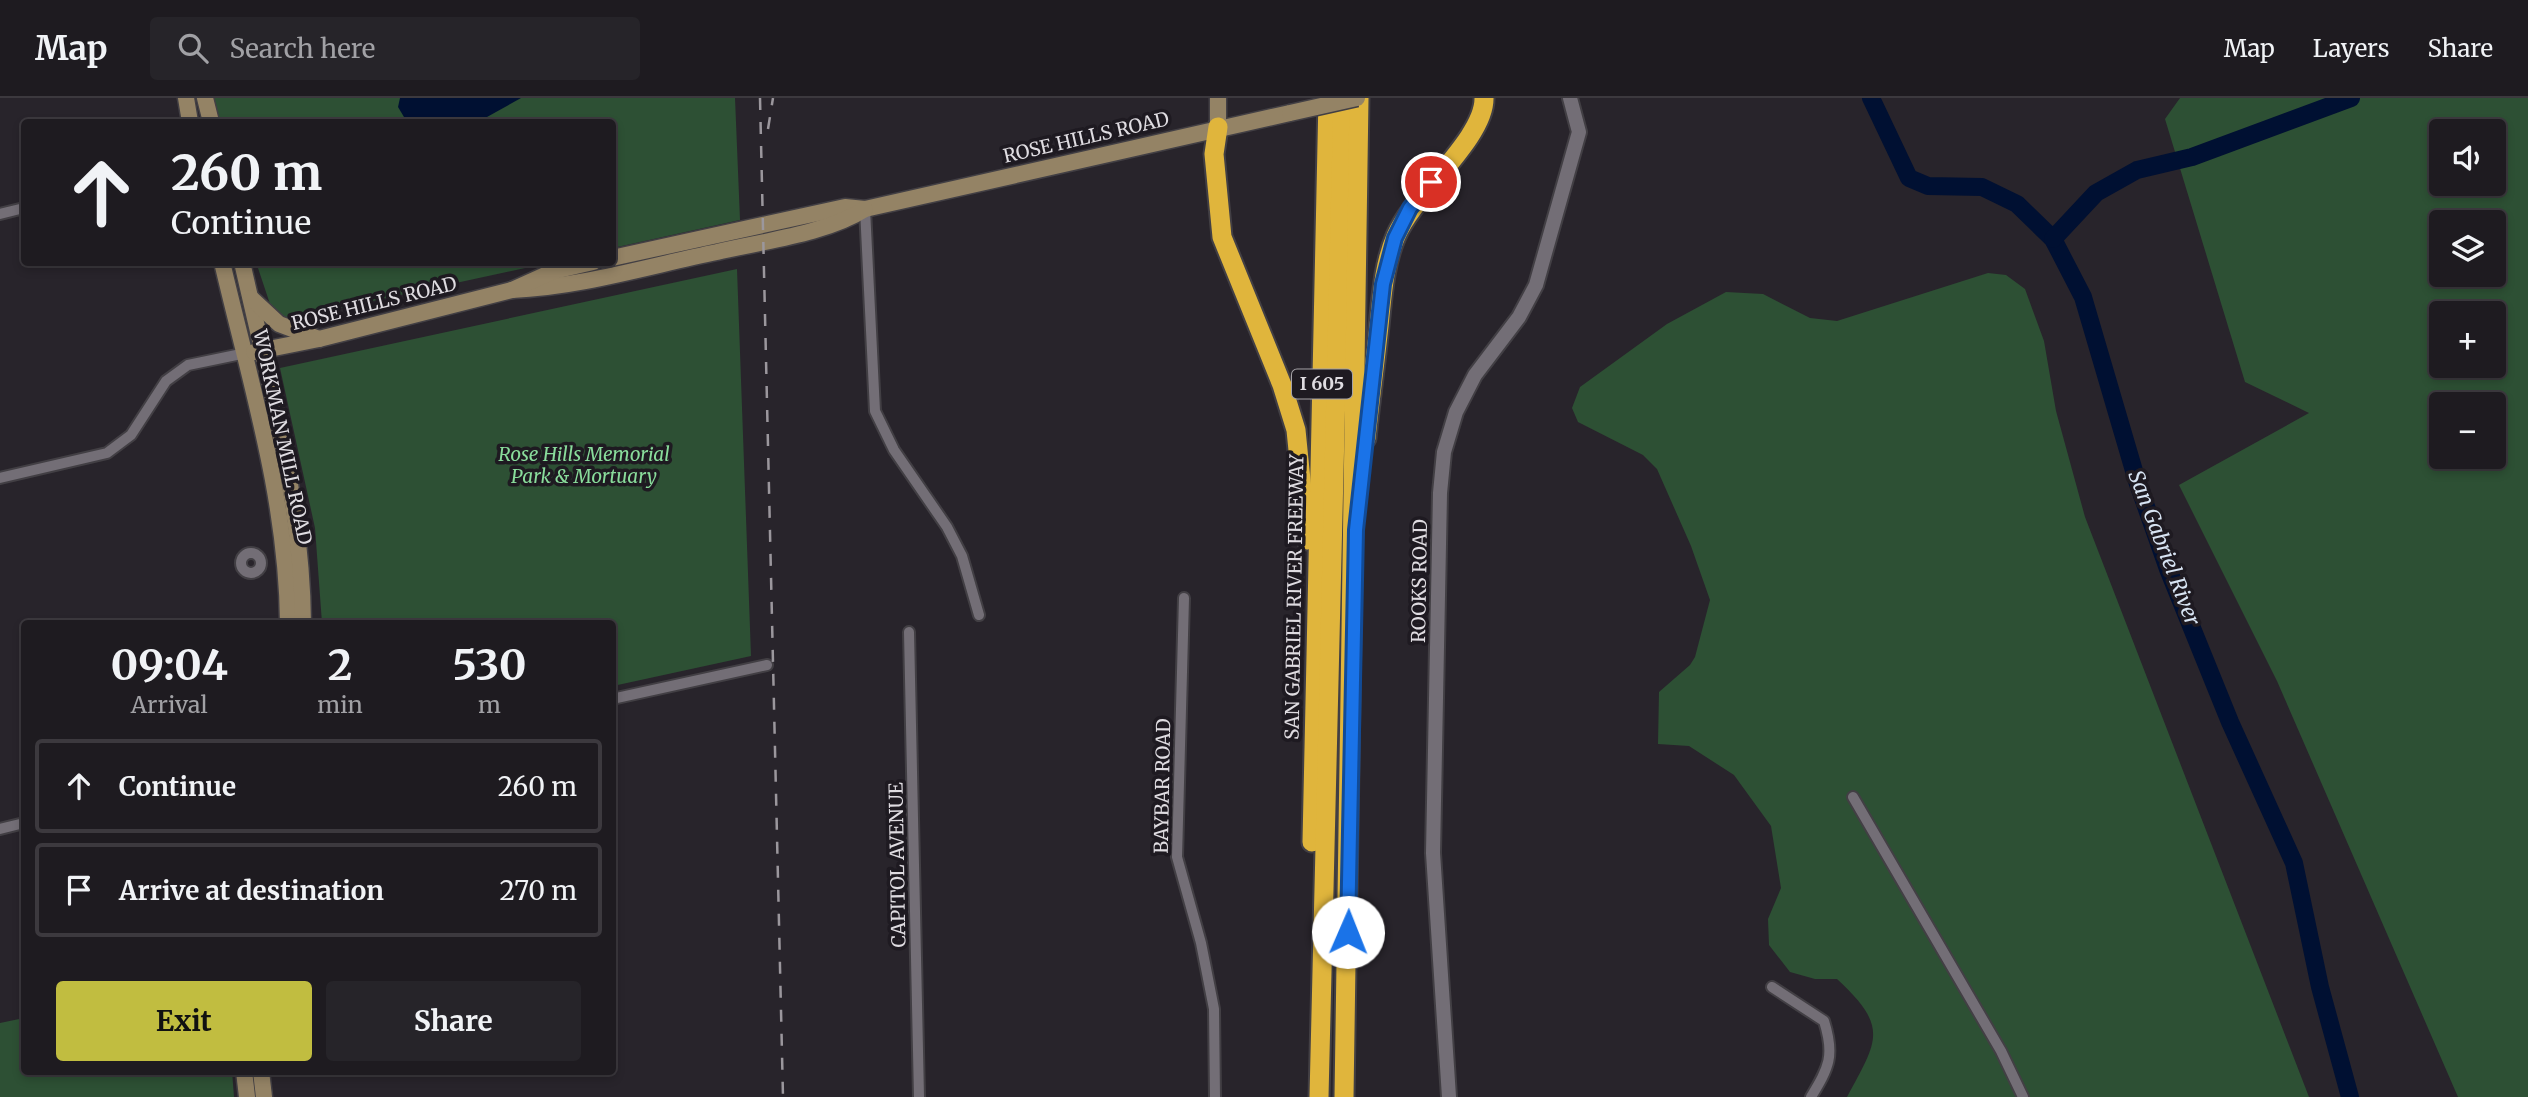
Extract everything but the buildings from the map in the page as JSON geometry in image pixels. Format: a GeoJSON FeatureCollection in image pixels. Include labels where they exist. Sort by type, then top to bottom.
{"type":"FeatureCollection","features":[{"type":"Feature","properties":{"kind":"highway","name":"SAN GABRIEL RIVER FREEWAY"},"geometry":{"type":"LineString","coordinates":[[1306,1097],[1328,98]]}},
{"type":"Feature","properties":{"kind":"highway"},"geometry":{"type":"LineString","coordinates":[[1319,1097],[1332,657],[1343,98]]}},
{"type":"Feature","properties":{"kind":"highway","name":"I 605"},"geometry":{"type":"LineString","coordinates":[[1344,1097],[1358,98]]}},
{"type":"Feature","properties":{"kind":"highway"},"geometry":{"type":"LineString","coordinates":[[1353,557],[1383,284],[1395,238],[1410,208],[1464,145],[1484,106],[1484,98]]}},
{"type":"Feature","properties":{"kind":"highway"},"geometry":{"type":"LineString","coordinates":[[1218,127],[1213,155],[1222,237],[1282,385],[1296,430],[1304,490],[1315,670]]}},
{"type":"Feature","properties":{"kind":"highway"},"geometry":{"type":"LineString","coordinates":[[1331,1097],[1343,410],[1356,385]]}},
{"type":"Feature","properties":{"kind":"main road"},"geometry":{"type":"LineString","coordinates":[[186,98],[190,119]]}},
{"type":"Feature","properties":{"kind":"main road"},"geometry":{"type":"LineString","coordinates":[[205,98],[210,119]]}},
{"type":"Feature","properties":{"kind":"main road"},"geometry":{"type":"LineString","coordinates":[[1217,98],[1218,127]]}},
{"type":"Feature","properties":{"kind":"main road","name":"ROSE HILLS ROAD"},"geometry":{"type":"LineString","coordinates":[[616,257],[845,207],[865,209],[1218,127],[1358,98]]}},
{"type":"Feature","properties":{"kind":"main road","name":"ROSE HILLS ROAD"},"geometry":{"type":"LineString","coordinates":[[512,290],[550,288],[763,241],[848,220],[865,209]]}},
{"type":"Feature","properties":{"kind":"main road","name":"WORKMAN MILL ROAD"},"geometry":{"type":"LineString","coordinates":[[223,266],[254,352],[288,468],[294,557],[303,620]]}},
{"type":"Feature","properties":{"kind":"main road","name":"WORKMAN MILL ROAD"},"geometry":{"type":"LineString","coordinates":[[243,266],[250,297],[254,352],[272,469],[294,557],[288,620]]}},
{"type":"Feature","properties":{"kind":"main road","name":"ROSE HILLS ROAD"},"geometry":{"type":"LineString","coordinates":[[254,352],[319,339],[512,290],[554,271],[576,266]]}},
{"type":"Feature","properties":{"kind":"main road"},"geometry":{"type":"LineString","coordinates":[[250,297],[279,324],[319,339]]}},
{"type":"Feature","properties":{"kind":"main road"},"geometry":{"type":"LineString","coordinates":[[244,1075],[247,1097]]}},
{"type":"Feature","properties":{"kind":"main road"},"geometry":{"type":"LineString","coordinates":[[261,1075],[264,1097]]}},
{"type":"Feature","properties":{"kind":"street","name":"ROOKS ROAD"},"geometry":{"type":"LineString","coordinates":[[1448,1097],[1433,853],[1440,494],[1444,452],[1456,412],[1475,375],[1519,317],[1536,285],[1579,132],[1570,98]]}},
{"type":"Feature","properties":{"kind":"street"},"geometry":{"type":"LineString","coordinates":[[0,214],[21,209]]}},
{"type":"Feature","properties":{"kind":"street"},"geometry":{"type":"LineString","coordinates":[[865,209],[875,411],[894,450],[947,527],[962,556],[979,615]]}},
{"type":"Feature","properties":{"kind":"street"},"geometry":{"type":"LineString","coordinates":[[0,478],[107,453],[131,435],[166,381],[188,365],[254,352]]}},
{"type":"Feature","properties":{"kind":"street"},"geometry":{"type":"LineString","coordinates":[[265,561],[294,557]]}},
{"type":"Feature","properties":{"kind":"street","name":"BAYBAR ROAD"},"geometry":{"type":"LineString","coordinates":[[1184,598],[1177,857],[1201,943],[1214,1009],[1215,1097]]}},
{"type":"Feature","properties":{"kind":"street","name":"CAPITOL AVENUE"},"geometry":{"type":"LineString","coordinates":[[909,632],[919,1097]]}},
{"type":"Feature","properties":{"kind":"street"},"geometry":{"type":"LineString","coordinates":[[616,698],[766,665]]}},
{"type":"Feature","properties":{"kind":"street"},"geometry":{"type":"LineString","coordinates":[[1853,797],[2001,1051],[2022,1097]]}},
{"type":"Feature","properties":{"kind":"street"},"geometry":{"type":"LineString","coordinates":[[0,829],[21,824]]}},
{"type":"Feature","properties":{"kind":"street"},"geometry":{"type":"LineString","coordinates":[[1772,987],[1824,1021],[1831,1043],[1828,1068],[1811,1097]]}},
{"type":"Feature","properties":{"kind":"green space"},"geometry":{"type":"Polygon","coordinates":[[[214,98],[735,98],[740,220],[616,247],[616,119],[219,119],[214,98]]]}},
{"type":"Feature","properties":{"kind":"green space"},"geometry":{"type":"Polygon","coordinates":[[[2180,98],[2528,98],[2528,1097],[2458,1097],[2277,681],[2179,485],[2309,413],[2245,382],[2165,119],[2180,98]]]}},
{"type":"Feature","properties":{"kind":"green space"},"geometry":{"type":"Polygon","coordinates":[[[257,266],[534,266],[276,322],[257,266]]]}},
{"type":"Feature","properties":{"kind":"green space","name":"Rose Hills Memorial Park & Mortuary"},"geometry":{"type":"Polygon","coordinates":[[[737,269],[751,656],[616,685],[616,620],[322,620],[315,528],[280,368],[737,269]]]}},
{"type":"Feature","properties":{"kind":"green space"},"geometry":{"type":"Polygon","coordinates":[[[1988,273],[2006,275],[2025,289],[2044,341],[2056,411],[2085,517],[2309,1097],[1847,1097],[1871,1047],[1871,1022],[1854,996],[1837,979],[1815,979],[1790,972],[1769,945],[1768,919],[1781,888],[1771,826],[1734,775],[1689,746],[1658,744],[1659,692],[1690,665],[1695,657],[1710,600],[1691,546],[1657,469],[1643,455],[1578,422],[1572,408],[1580,387],[1667,324],[1726,292],[1763,294],[1810,318],[1837,321],[1988,273]]]}},
{"type":"Feature","properties":{"kind":"green space"},"geometry":{"type":"Polygon","coordinates":[[[21,1019],[21,1075],[232,1075],[234,1097],[0,1097],[0,1023],[21,1019]]]}},
{"type":"Feature","properties":{"kind":"water"},"geometry":{"type":"Polygon","coordinates":[[[400,98],[521,98],[483,119],[405,119],[398,107],[400,98]]]}},
{"type":"Feature","properties":{"kind":"waterway","name":"San Gabriel River"},"geometry":{"type":"LineString","coordinates":[[1871,98],[1909,178],[1928,186],[1982,187],[2017,204],[2053,239],[2083,297],[2137,481],[2168,569],[2230,722],[2294,863],[2320,987],[2350,1097]]}},
{"type":"Feature","properties":{"kind":"waterway"},"geometry":{"type":"LineString","coordinates":[[2053,239],[2096,193],[2137,170],[2192,157],[2351,98]]}},
{"type":"Feature","properties":{"kind":"railway"},"geometry":{"type":"LineString","coordinates":[[760,98],[783,1097]]}},
{"type":"Feature","properties":{"kind":"railway"},"geometry":{"type":"LineString","coordinates":[[768,129],[773,98]]}},
{"type":"Feature","properties":{"kind":"route"},"geometry":{"type":"LineString","coordinates":[[1348,932],[1353,557],[1383,284],[1395,238],[1410,208],[1431,182]]}}]}
